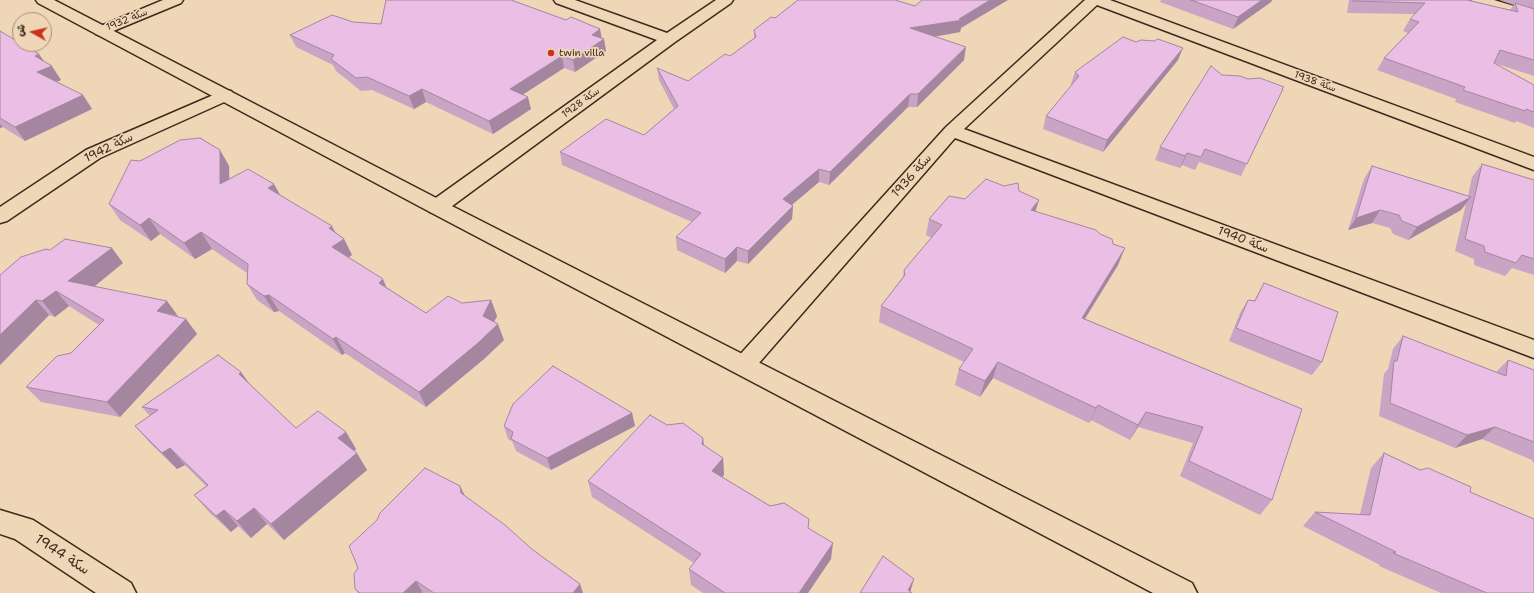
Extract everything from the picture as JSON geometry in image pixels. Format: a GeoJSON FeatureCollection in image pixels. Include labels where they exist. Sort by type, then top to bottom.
{"type":"FeatureCollection","features":[{"type":"Feature","properties":{"kind":"street"},"geometry":{"type":"LineString","coordinates":[[43,0],[437,207],[1182,593]]}},
{"type":"Feature","properties":{"kind":"street","name":"سكة 1932"},"geometry":{"type":"LineString","coordinates":[[101,31],[176,0]]}},
{"type":"Feature","properties":{"kind":"street"},"geometry":{"type":"LineString","coordinates":[[561,0],[669,39]]}},
{"type":"Feature","properties":{"kind":"street","name":"سكة 1928"},"geometry":{"type":"LineString","coordinates":[[437,207],[669,39],[726,0]]}},
{"type":"Feature","properties":{"kind":"street","name":"سكة 1936"},"geometry":{"type":"LineString","coordinates":[[744,365],[952,131],[1095,0]]}},
{"type":"Feature","properties":{"kind":"street","name":"سكة 1938"},"geometry":{"type":"LineString","coordinates":[[1095,0],[1534,164]]}},
{"type":"Feature","properties":{"kind":"street"},"geometry":{"type":"LineString","coordinates":[[1478,0],[1534,17]]}},
{"type":"Feature","properties":{"kind":"street","name":"سكة 1942"},"geometry":{"type":"LineString","coordinates":[[0,216],[93,154],[225,95]]}},
{"type":"Feature","properties":{"kind":"street","name":"سكة 1940"},"geometry":{"type":"LineString","coordinates":[[952,131],[1534,349]]}},
{"type":"Feature","properties":{"kind":"street","name":"سكة 1944"},"geometry":{"type":"LineString","coordinates":[[0,522],[23,529],[121,593]]}},
{"type":"Feature","properties":{"kind":"building"},"geometry":{"type":"Polygon","coordinates":[[[386,0],[511,0],[566,20],[571,17],[600,29],[592,35],[604,39],[573,60],[562,56],[510,89],[528,97],[489,121],[422,89],[409,96],[367,77],[356,78],[331,59],[334,55],[290,35],[332,15],[353,22],[381,24],[386,0]]]}},
{"type":"Feature","properties":{"kind":"building"},"geometry":{"type":"Polygon","coordinates":[[[798,0],[895,0],[915,6],[922,0],[990,0],[959,19],[963,20],[910,28],[966,47],[918,94],[910,94],[830,172],[819,169],[783,199],[793,206],[748,251],[737,247],[725,259],[676,237],[701,213],[560,152],[606,119],[644,135],[678,106],[657,68],[688,81],[725,54],[730,56],[756,37],[754,30],[771,17],[775,18],[798,0]]]}},
{"type":"Feature","properties":{"kind":"building"},"geometry":{"type":"Polygon","coordinates":[[[1191,0],[1262,0],[1238,17],[1191,0]]]}},
{"type":"Feature","properties":{"kind":"building"},"geometry":{"type":"Polygon","coordinates":[[[1353,0],[1467,0],[1518,12],[1515,3],[1534,9],[1534,60],[1500,50],[1494,63],[1534,85],[1534,112],[1526,109],[1525,111],[1463,90],[1465,87],[1384,58],[1419,22],[1410,19],[1425,3],[1353,0]]]}},
{"type":"Feature","properties":{"kind":"building"},"geometry":{"type":"Polygon","coordinates":[[[0,31],[12,38],[12,52],[36,52],[39,54],[35,56],[52,66],[37,72],[83,95],[15,127],[0,118],[0,31]]]}},
{"type":"Feature","properties":{"kind":"building"},"geometry":{"type":"Polygon","coordinates":[[[1123,37],[1136,42],[1141,40],[1154,41],[1158,39],[1183,48],[1107,140],[1046,116],[1079,76],[1075,72],[1123,37]]]}},
{"type":"Feature","properties":{"kind":"building"},"geometry":{"type":"Polygon","coordinates":[[[1211,66],[1222,75],[1240,76],[1248,79],[1260,78],[1284,87],[1247,164],[1205,149],[1201,157],[1187,153],[1185,156],[1160,147],[1211,66]]]}},
{"type":"Feature","properties":{"kind":"building"},"geometry":{"type":"Polygon","coordinates":[[[200,138],[220,150],[220,184],[248,169],[274,184],[268,188],[332,226],[329,228],[344,239],[332,247],[383,279],[379,283],[426,313],[448,296],[462,303],[491,300],[483,316],[498,324],[478,343],[419,392],[336,337],[333,339],[269,295],[264,296],[247,284],[248,264],[201,232],[184,243],[149,218],[140,225],[109,204],[131,160],[140,161],[180,140],[200,138]]]}},
{"type":"Feature","properties":{"kind":"building"},"geometry":{"type":"Polygon","coordinates":[[[1482,164],[1534,180],[1534,259],[1522,255],[1516,263],[1485,252],[1484,246],[1465,239],[1482,164]]]}},
{"type":"Feature","properties":{"kind":"building"},"geometry":{"type":"Polygon","coordinates":[[[1372,166],[1471,197],[1417,227],[1402,221],[1399,215],[1380,210],[1356,218],[1372,166]]]}},
{"type":"Feature","properties":{"kind":"building"},"geometry":{"type":"Polygon","coordinates":[[[986,179],[1004,186],[1018,183],[1019,191],[1039,200],[1031,210],[1096,230],[1100,234],[1112,239],[1113,244],[1125,248],[1082,318],[1302,409],[1272,500],[1189,461],[1203,427],[1146,412],[1138,425],[1098,405],[1096,408],[998,362],[985,381],[959,369],[973,349],[881,306],[905,275],[904,270],[942,225],[929,219],[949,196],[965,199],[986,179]]]}},
{"type":"Feature","properties":{"kind":"building"},"geometry":{"type":"Polygon","coordinates":[[[65,239],[112,248],[68,281],[167,301],[157,311],[186,319],[107,402],[26,387],[57,356],[71,353],[104,320],[56,291],[42,301],[36,300],[0,335],[0,275],[21,257],[46,249],[50,250],[65,239]]]}},
{"type":"Feature","properties":{"kind":"building"},"geometry":{"type":"Polygon","coordinates":[[[1264,283],[1338,312],[1322,362],[1236,328],[1248,300],[1255,301],[1264,283]]]}},
{"type":"Feature","properties":{"kind":"building"},"geometry":{"type":"Polygon","coordinates":[[[1403,336],[1506,376],[1508,360],[1534,370],[1534,442],[1495,427],[1467,435],[1390,403],[1394,361],[1397,361],[1403,336]]]}},
{"type":"Feature","properties":{"kind":"building"},"geometry":{"type":"Polygon","coordinates":[[[218,355],[241,372],[239,374],[296,428],[318,411],[346,432],[338,438],[357,453],[271,524],[254,508],[237,521],[224,510],[216,516],[194,495],[208,485],[170,448],[162,453],[135,426],[158,410],[142,407],[218,355]]]}},
{"type":"Feature","properties":{"kind":"building"},"geometry":{"type":"Polygon","coordinates":[[[553,366],[632,413],[547,458],[511,439],[513,432],[504,426],[513,404],[553,366]]]}},
{"type":"Feature","properties":{"kind":"building"},"geometry":{"type":"Polygon","coordinates":[[[650,415],[667,425],[683,423],[703,438],[702,444],[723,458],[712,471],[770,506],[784,503],[809,519],[808,528],[833,543],[799,593],[725,593],[689,569],[701,554],[588,481],[650,415]]]}},
{"type":"Feature","properties":{"kind":"building"},"geometry":{"type":"Polygon","coordinates":[[[1384,453],[1420,470],[1428,468],[1471,487],[1470,492],[1534,519],[1534,593],[1487,593],[1393,553],[1396,552],[1315,512],[1370,515],[1384,453]]]}},
{"type":"Feature","properties":{"kind":"building"},"geometry":{"type":"Polygon","coordinates":[[[425,468],[460,486],[461,493],[505,525],[533,550],[580,584],[573,593],[434,593],[416,581],[403,593],[360,593],[355,589],[354,574],[358,568],[349,546],[377,520],[380,513],[425,468]]]}},
{"type":"Feature","properties":{"kind":"building"},"geometry":{"type":"Polygon","coordinates":[[[883,556],[914,579],[908,590],[912,593],[860,593],[883,556]]]}},
{"type":"Feature","properties":{"kind":"place","name":"twin villa"},"geometry":{"type":"Point","coordinates":[551,53]}}]}
